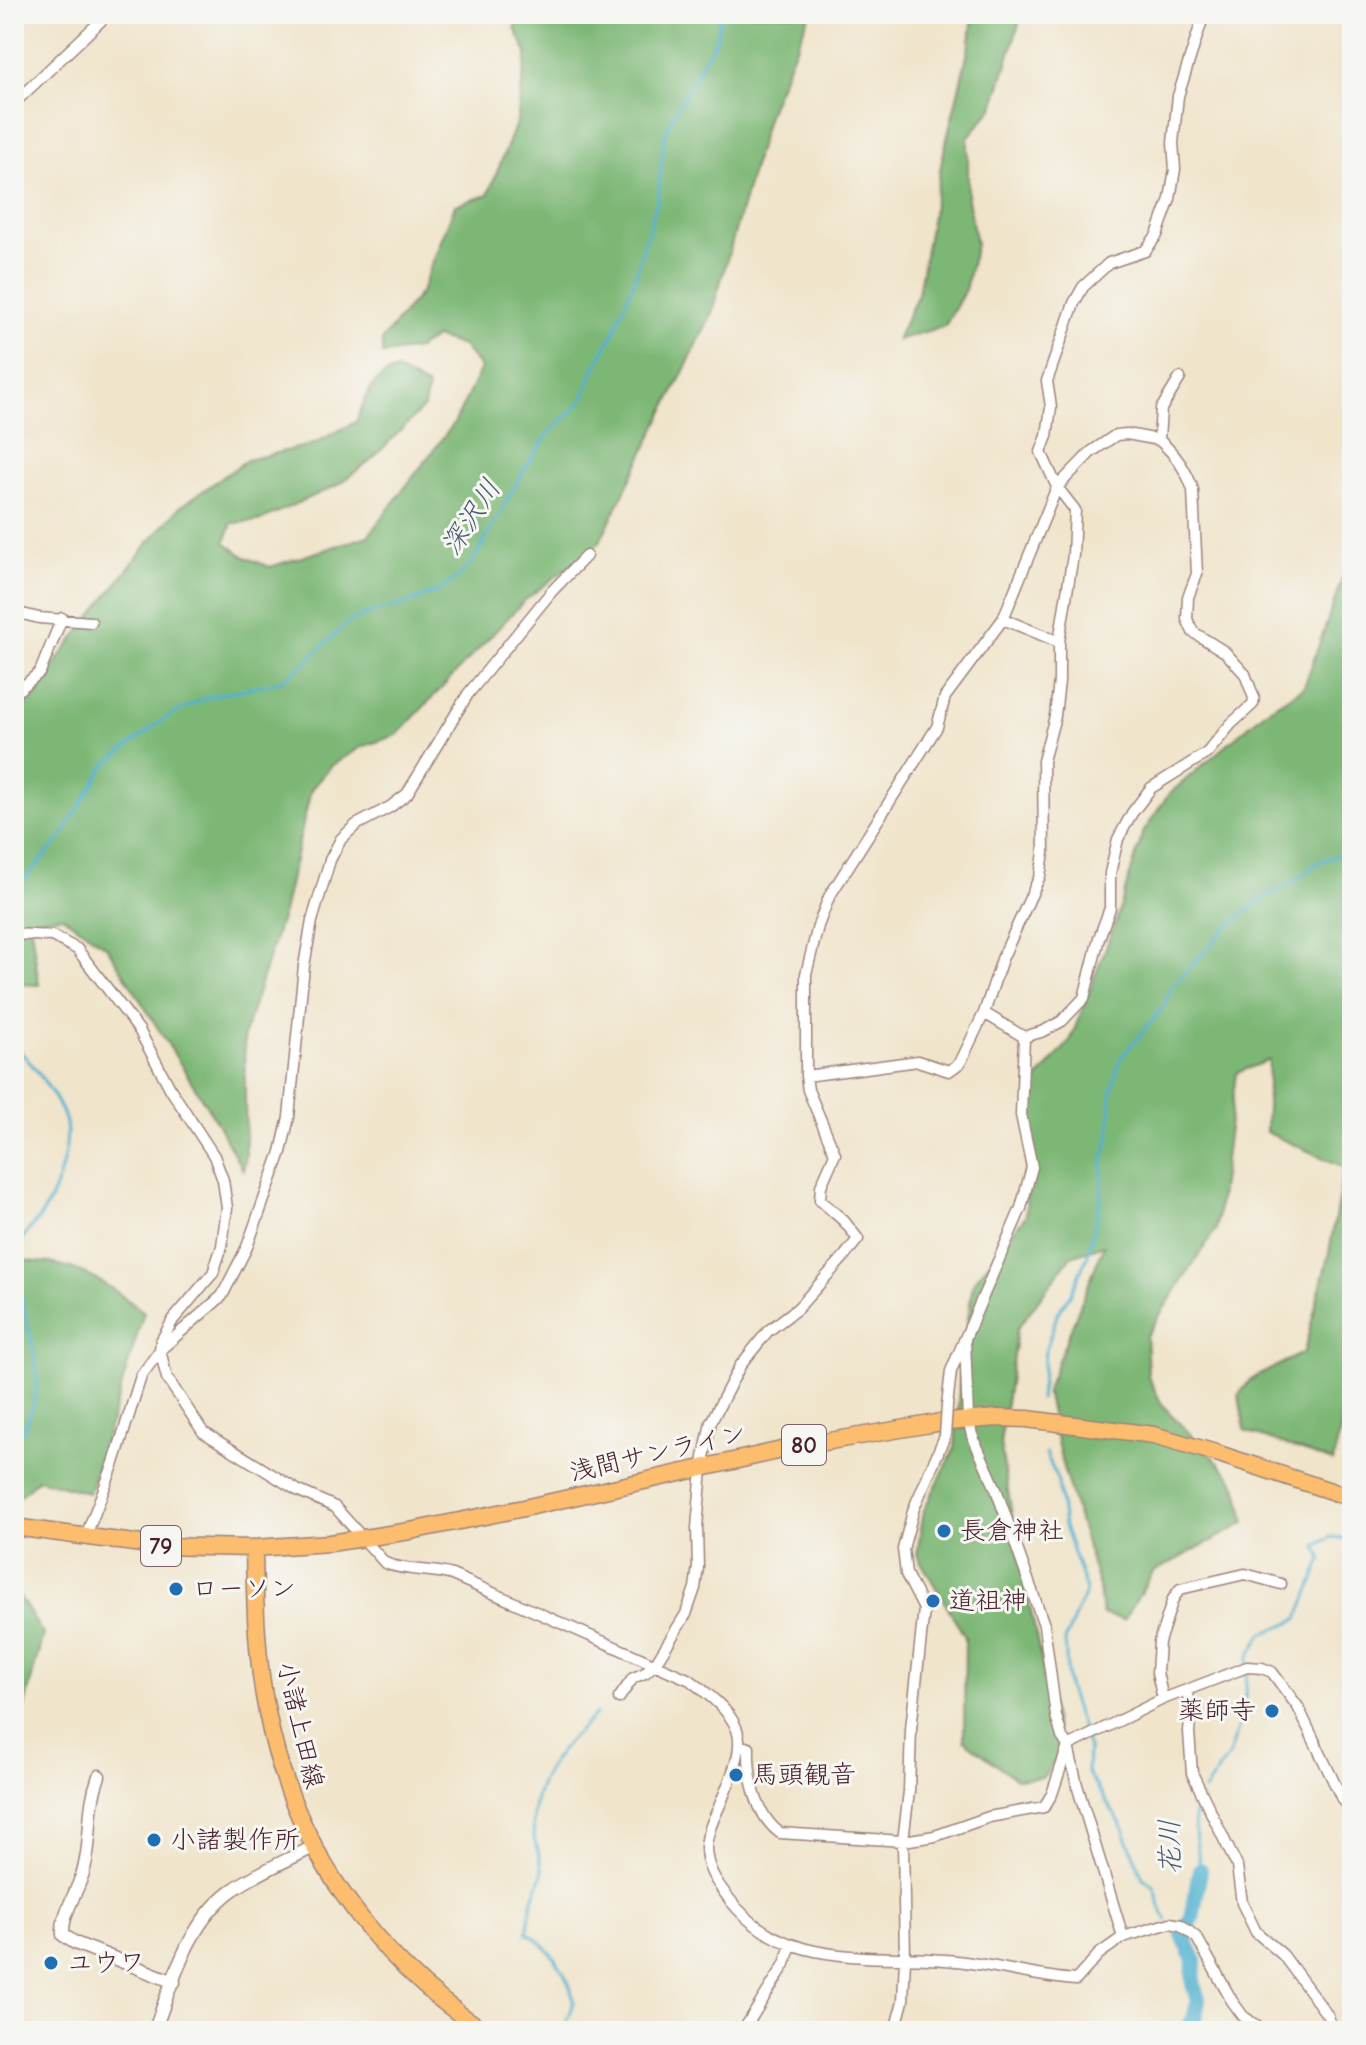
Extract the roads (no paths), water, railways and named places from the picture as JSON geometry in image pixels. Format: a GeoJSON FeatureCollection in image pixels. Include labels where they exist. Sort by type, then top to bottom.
{"type":"FeatureCollection","features":[{"type":"Feature","properties":{"kind":"main road","name":"浅間サンライン"},"geometry":{"type":"LineString","coordinates":[[14,1527],[157,1546],[254,1548],[362,1539],[524,1508],[795,1447],[968,1420],[1027,1419],[1154,1435],[1352,1498]]}},
{"type":"Feature","properties":{"kind":"main road","name":"小諸上田線"},"geometry":{"type":"LineString","coordinates":[[254,1548],[259,1655],[267,1713],[288,1791],[313,1847],[337,1887],[392,1954],[446,2004],[484,2031]]}},
{"type":"Feature","properties":{"kind":"street"},"geometry":{"type":"LineString","coordinates":[[14,103],[108,14]]}},
{"type":"Feature","properties":{"kind":"street"},"geometry":{"type":"LineString","coordinates":[[806,1076],[918,1061],[949,1071],[960,1063],[1040,876],[1044,853],[1043,761],[1055,716],[1059,642],[1073,555],[1075,510],[1057,487],[1041,452],[1051,407],[1047,381],[1069,314],[1083,287],[1109,263],[1145,251],[1157,235],[1170,199],[1175,169],[1173,143],[1178,96],[1204,14]]}},
{"type":"Feature","properties":{"kind":"street"},"geometry":{"type":"LineString","coordinates":[[1159,440],[1161,409],[1180,378]]}},
{"type":"Feature","properties":{"kind":"street"},"geometry":{"type":"LineString","coordinates":[[619,1698],[633,1678],[655,1664],[686,1614],[695,1588],[702,1468],[711,1422],[740,1366],[768,1331],[798,1308],[858,1239],[844,1221],[820,1200],[821,1186],[835,1154],[808,1090],[806,1076],[806,974],[829,897],[937,727],[945,697],[1003,619],[1057,487],[1091,452],[1116,435],[1159,440],[1171,450],[1190,479],[1193,490],[1197,574],[1188,597],[1187,619],[1193,632],[1225,652],[1245,674],[1254,698],[1253,704],[1207,753],[1151,788],[1132,813],[1118,839],[1110,873],[1110,908],[1084,998],[1062,1021],[1024,1037],[984,1013]]}},
{"type":"Feature","properties":{"kind":"street"},"geometry":{"type":"LineString","coordinates":[[76,1537],[114,1463],[141,1376],[160,1350],[222,1296],[247,1247],[281,1152],[291,1106],[304,966],[312,921],[330,860],[341,839],[356,825],[407,794],[468,694],[552,591],[586,556]]}},
{"type":"Feature","properties":{"kind":"street"},"geometry":{"type":"LineString","coordinates":[[14,612],[39,618],[91,622]]}},
{"type":"Feature","properties":{"kind":"street"},"geometry":{"type":"LineString","coordinates":[[14,694],[40,672],[62,618]]}},
{"type":"Feature","properties":{"kind":"street"},"geometry":{"type":"LineString","coordinates":[[1003,619],[1059,642]]}},
{"type":"Feature","properties":{"kind":"street"},"geometry":{"type":"LineString","coordinates":[[14,934],[52,936],[77,949],[139,1030],[171,1090],[214,1156],[223,1180],[227,1208],[222,1246],[213,1273],[173,1320],[161,1341],[160,1350],[167,1378],[203,1432],[297,1490],[335,1507],[385,1563],[452,1575],[690,1680],[707,1693],[740,1735],[738,1761],[707,1836],[707,1860],[714,1878],[740,1914],[758,1929],[791,1944],[824,1953],[857,1959],[923,1957],[1076,1980],[1099,1954],[1123,1937],[1170,1923],[1189,1929],[1197,1938],[1232,2001],[1243,2016],[1263,2031]]}},
{"type":"Feature","properties":{"kind":"street"},"geometry":{"type":"LineString","coordinates":[[895,2031],[903,2001],[903,1841],[924,1609],[906,1574],[903,1549],[914,1508],[945,1436],[951,1371],[1021,1208],[1032,1167],[1021,1115],[1024,1037]]}},
{"type":"Feature","properties":{"kind":"street"},"geometry":{"type":"LineString","coordinates":[[965,1340],[968,1420],[1044,1625],[1056,1716],[1068,1746],[1123,1937]]}},
{"type":"Feature","properties":{"kind":"street"},"geometry":{"type":"LineString","coordinates":[[1163,1699],[1157,1673],[1159,1642],[1173,1599],[1180,1589],[1245,1574],[1281,1584]]}},
{"type":"Feature","properties":{"kind":"street"},"geometry":{"type":"LineString","coordinates":[[741,1746],[749,1748],[749,1770],[764,1815],[771,1827],[780,1833],[903,1841],[935,1836],[989,1817],[1044,1807],[1058,1781],[1068,1746],[1163,1699],[1247,1667],[1262,1668],[1272,1672],[1298,1707],[1343,1801],[1352,1806]]}},
{"type":"Feature","properties":{"kind":"street"},"geometry":{"type":"LineString","coordinates":[[1187,1691],[1191,1710],[1192,1773],[1237,1866],[1242,1903],[1256,1932],[1283,1955],[1328,2016],[1333,2031]]}},
{"type":"Feature","properties":{"kind":"street"},"geometry":{"type":"LineString","coordinates":[[99,1776],[89,1808],[84,1871],[63,1925],[63,1935],[75,1943],[174,1982]]}},
{"type":"Feature","properties":{"kind":"street"},"geometry":{"type":"LineString","coordinates":[[154,2031],[191,1939],[219,1901],[250,1879],[313,1847]]}},
{"type":"Feature","properties":{"kind":"street"},"geometry":{"type":"LineString","coordinates":[[743,2031],[785,1964],[791,1944]]}},
{"type":"Feature","properties":{"kind":"waterway","name":"深沢川"},"geometry":{"type":"LineString","coordinates":[[14,891],[60,839],[105,765],[165,718],[208,697],[282,681],[348,622],[438,591],[472,563],[527,465],[549,433],[582,401],[593,371],[612,336],[632,286],[658,198],[664,139],[672,117],[717,37],[720,14]]}},
{"type":"Feature","properties":{"kind":"waterway"},"geometry":{"type":"LineString","coordinates":[[1040,1399],[1045,1352],[1058,1312],[1070,1295],[1087,1257],[1101,1199],[1103,1158],[1110,1134],[1111,1094],[1120,1059],[1164,1006],[1171,988],[1228,926],[1265,897],[1293,882],[1319,862],[1352,850]]}},
{"type":"Feature","properties":{"kind":"waterway","name":"深沢川"},"geometry":{"type":"LineString","coordinates":[[14,1042],[55,1098],[67,1133],[61,1168],[49,1202],[22,1240],[17,1256],[37,1385],[34,1403],[14,1445]]}},
{"type":"Feature","properties":{"kind":"waterway"},"geometry":{"type":"LineString","coordinates":[[1046,1453],[1058,1482],[1064,1526],[1086,1590],[1065,1640],[1068,1686],[1088,1748],[1087,1772],[1121,1824],[1143,1878],[1154,1886],[1167,1920]]}},
{"type":"Feature","properties":{"kind":"waterway","name":"花川"},"geometry":{"type":"LineString","coordinates":[[1204,1791],[1229,1755],[1243,1715],[1249,1656],[1262,1634],[1298,1619],[1322,1559],[1316,1546],[1331,1537],[1352,1539]]}},
{"type":"Feature","properties":{"kind":"waterway"},"geometry":{"type":"LineString","coordinates":[[562,2031],[573,2005],[572,1992],[550,1952],[527,1933],[542,1872],[533,1816],[541,1782],[549,1768],[570,1740],[596,1714]]}},
{"type":"Feature","properties":{"kind":"waterway","name":"花川"},"geometry":{"type":"LineString","coordinates":[[1200,1798],[1194,1823],[1200,1870]]}},
{"type":"Feature","properties":{"kind":"waterway","name":"花川"},"geometry":{"type":"LineString","coordinates":[[1184,2031],[1194,2020],[1198,2000],[1193,1984],[1194,1959],[1183,1935],[1192,1918],[1200,1870]]}},
{"type":"Feature","properties":{"kind":"waterway"},"geometry":{"type":"LineString","coordinates":[[1171,1926],[1183,1935]]}},
{"type":"Feature","properties":{"kind":"place","name":"長倉神社"},"geometry":{"type":"Point","coordinates":[944,1531]}},
{"type":"Feature","properties":{"kind":"place","name":"ローソン"},"geometry":{"type":"Point","coordinates":[176,1589]}},
{"type":"Feature","properties":{"kind":"place","name":"道祖神"},"geometry":{"type":"Point","coordinates":[933,1601]}},
{"type":"Feature","properties":{"kind":"place","name":"薬師寺"},"geometry":{"type":"Point","coordinates":[1272,1711]}},
{"type":"Feature","properties":{"kind":"place","name":"馬頭観音"},"geometry":{"type":"Point","coordinates":[736,1775]}},
{"type":"Feature","properties":{"kind":"place","name":"小諸製作所"},"geometry":{"type":"Point","coordinates":[154,1840]}},
{"type":"Feature","properties":{"kind":"place","name":"ユウワ"},"geometry":{"type":"Point","coordinates":[51,1963]}}]}
